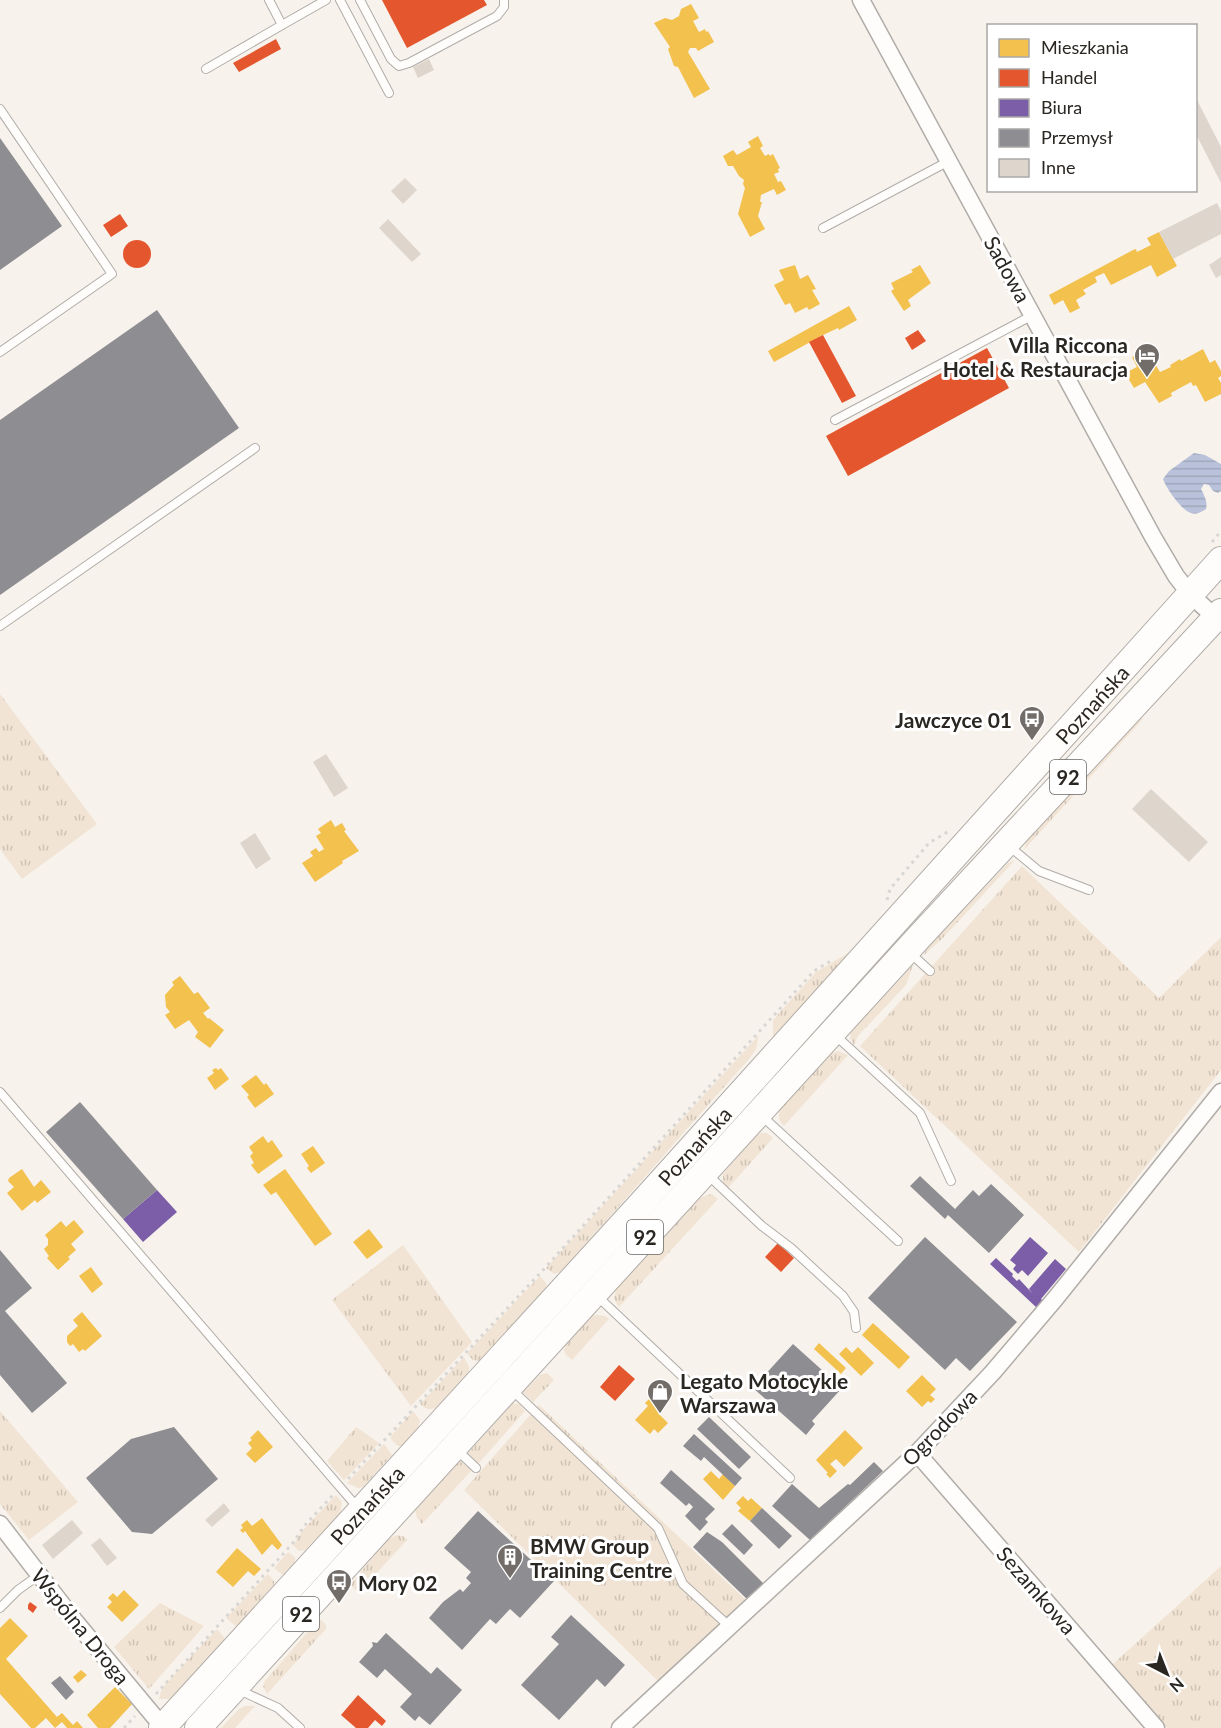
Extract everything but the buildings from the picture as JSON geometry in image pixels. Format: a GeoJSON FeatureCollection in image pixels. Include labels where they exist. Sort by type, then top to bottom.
{"type":"FeatureCollection","features":[{"type":"Feature","properties":{"kind":"main road","name":"Poznańska"},"geometry":{"type":"LineString","coordinates":[[163,1727],[930,885],[1047,751],[1221,560]]}},
{"type":"Feature","properties":{"kind":"main road","name":"Poznańska"},"geometry":{"type":"LineString","coordinates":[[198,1728],[907,950],[1219,618]]}},
{"type":"Feature","properties":{"kind":"street","name":"Sadowa"},"geometry":{"type":"LineString","coordinates":[[861,0],[1176,576],[1190,594],[1219,618]]}},
{"type":"Feature","properties":{"kind":"street","name":"Ogrodowa"},"geometry":{"type":"LineString","coordinates":[[620,1728],[917,1453],[993,1372],[1055,1299],[1221,1092]]}},
{"type":"Feature","properties":{"kind":"street","name":"Sezamkowa"},"geometry":{"type":"LineString","coordinates":[[917,1453],[1156,1728]]}},
{"type":"Feature","properties":{"kind":"street","name":"Wspólna Droga"},"geometry":{"type":"LineString","coordinates":[[1,1527],[163,1727]]}},
{"type":"Feature","properties":{"kind":"lane"},"geometry":{"type":"LineString","coordinates":[[269,0],[282,25]]}},
{"type":"Feature","properties":{"kind":"lane"},"geometry":{"type":"LineString","coordinates":[[206,69],[326,0]]}},
{"type":"Feature","properties":{"kind":"lane"},"geometry":{"type":"LineString","coordinates":[[340,0],[389,93]]}},
{"type":"Feature","properties":{"kind":"lane"},"geometry":{"type":"LineString","coordinates":[[360,0],[391,59],[399,66],[409,63],[497,16],[504,7],[504,0]]}},
{"type":"Feature","properties":{"kind":"lane"},"geometry":{"type":"LineString","coordinates":[[0,109],[112,274],[0,352]]}},
{"type":"Feature","properties":{"kind":"lane"},"geometry":{"type":"LineString","coordinates":[[824,228],[949,161]]}},
{"type":"Feature","properties":{"kind":"lane"},"geometry":{"type":"LineString","coordinates":[[835,420],[1033,315]]}},
{"type":"Feature","properties":{"kind":"lane"},"geometry":{"type":"LineString","coordinates":[[0,626],[255,448]]}},
{"type":"Feature","properties":{"kind":"lane"},"geometry":{"type":"LineString","coordinates":[[1006,843],[1039,871],[1089,890]]}},
{"type":"Feature","properties":{"kind":"lane"},"geometry":{"type":"LineString","coordinates":[[907,950],[930,971]]}},
{"type":"Feature","properties":{"kind":"lane"},"geometry":{"type":"LineString","coordinates":[[832,1032],[920,1113],[951,1180]]}},
{"type":"Feature","properties":{"kind":"lane"},"geometry":{"type":"LineString","coordinates":[[0,1092],[361,1511]]}},
{"type":"Feature","properties":{"kind":"lane"},"geometry":{"type":"LineString","coordinates":[[758,1113],[898,1241]]}},
{"type":"Feature","properties":{"kind":"lane"},"geometry":{"type":"LineString","coordinates":[[705,1172],[762,1226],[791,1248],[843,1296],[854,1312],[856,1328]]}},
{"type":"Feature","properties":{"kind":"lane"},"geometry":{"type":"LineString","coordinates":[[594,1293],[790,1478]]}},
{"type":"Feature","properties":{"kind":"lane"},"geometry":{"type":"LineString","coordinates":[[508,1387],[658,1528],[683,1584],[730,1627]]}},
{"type":"Feature","properties":{"kind":"lane"},"geometry":{"type":"LineString","coordinates":[[454,1447],[476,1468]]}},
{"type":"Feature","properties":{"kind":"lane"},"geometry":{"type":"LineString","coordinates":[[0,1608],[18,1590],[39,1575]]}},
{"type":"Feature","properties":{"kind":"lane"},"geometry":{"type":"LineString","coordinates":[[234,1688],[278,1708],[298,1727]]}},
{"type":"Feature","properties":{"kind":"path"},"geometry":{"type":"LineString","coordinates":[[124,1728],[290,1546],[305,1525],[543,1270],[754,1036]]}},
{"type":"Feature","properties":{"kind":"green space"},"geometry":{"type":"Polygon","coordinates":[[[0,694],[97,824],[22,879],[0,849],[0,694]]]}},
{"type":"Feature","properties":{"kind":"green space"},"geometry":{"type":"Polygon","coordinates":[[[1140,717],[1143,719],[1024,850],[1026,842],[1140,717]]]}},
{"type":"Feature","properties":{"kind":"green space"},"geometry":{"type":"Polygon","coordinates":[[[1015,860],[942,939],[923,956],[928,947],[1008,863],[1015,860]]]}},
{"type":"Feature","properties":{"kind":"green space"},"geometry":{"type":"Polygon","coordinates":[[[1022,866],[1159,998],[1221,937],[1221,1070],[1079,1252],[860,1046],[1022,866]]]}},
{"type":"Feature","properties":{"kind":"green space"},"geometry":{"type":"Polygon","coordinates":[[[848,953],[850,955],[773,1037],[773,1020],[816,972],[848,953]]]}},
{"type":"Feature","properties":{"kind":"green space"},"geometry":{"type":"Polygon","coordinates":[[[913,965],[906,985],[858,1036],[854,1045],[850,1038],[851,1032],[913,965]]]}},
{"type":"Feature","properties":{"kind":"green space"},"geometry":{"type":"Polygon","coordinates":[[[759,1035],[756,1049],[750,1058],[560,1272],[554,1274],[546,1268],[759,1035]]]}},
{"type":"Feature","properties":{"kind":"green space"},"geometry":{"type":"Polygon","coordinates":[[[838,1051],[848,1055],[784,1126],[779,1118],[780,1108],[831,1054],[838,1051]]]}},
{"type":"Feature","properties":{"kind":"green space"},"geometry":{"type":"Polygon","coordinates":[[[767,1133],[773,1138],[728,1188],[723,1183],[723,1174],[754,1137],[767,1133]]]}},
{"type":"Feature","properties":{"kind":"green space"},"geometry":{"type":"Polygon","coordinates":[[[711,1194],[718,1199],[619,1307],[614,1299],[616,1289],[700,1198],[711,1194]]]}},
{"type":"Feature","properties":{"kind":"green space"},"geometry":{"type":"Polygon","coordinates":[[[403,1245],[472,1342],[411,1406],[332,1300],[403,1245]]]}},
{"type":"Feature","properties":{"kind":"green space"},"geometry":{"type":"Polygon","coordinates":[[[540,1276],[546,1283],[546,1288],[479,1361],[473,1360],[468,1352],[540,1276]]]}},
{"type":"Feature","properties":{"kind":"green space"},"geometry":{"type":"Polygon","coordinates":[[[593,1315],[605,1316],[609,1319],[572,1360],[564,1350],[566,1345],[593,1315]]]}},
{"type":"Feature","properties":{"kind":"green space"},"geometry":{"type":"Polygon","coordinates":[[[464,1357],[469,1372],[438,1407],[429,1409],[422,1406],[420,1404],[464,1357]]]}},
{"type":"Feature","properties":{"kind":"green space"},"geometry":{"type":"Polygon","coordinates":[[[547,1373],[554,1380],[533,1402],[523,1392],[540,1375],[547,1373]]]}},
{"type":"Feature","properties":{"kind":"green space"},"geometry":{"type":"Polygon","coordinates":[[[513,1403],[519,1404],[525,1411],[478,1464],[468,1453],[513,1403]]]}},
{"type":"Feature","properties":{"kind":"green space"},"geometry":{"type":"Polygon","coordinates":[[[539,1405],[749,1603],[661,1684],[464,1490],[539,1405]]]}},
{"type":"Feature","properties":{"kind":"green space"},"geometry":{"type":"Polygon","coordinates":[[[0,1411],[78,1502],[29,1540],[0,1504],[0,1411]]]}},
{"type":"Feature","properties":{"kind":"green space"},"geometry":{"type":"Polygon","coordinates":[[[413,1411],[420,1420],[418,1428],[402,1446],[398,1446],[391,1436],[413,1411]]]}},
{"type":"Feature","properties":{"kind":"green space"},"geometry":{"type":"Polygon","coordinates":[[[356,1427],[379,1443],[344,1480],[327,1461],[356,1427]]]}},
{"type":"Feature","properties":{"kind":"green space"},"geometry":{"type":"Polygon","coordinates":[[[384,1444],[392,1455],[363,1487],[358,1488],[347,1483],[384,1444]]]}},
{"type":"Feature","properties":{"kind":"green space"},"geometry":{"type":"Polygon","coordinates":[[[460,1461],[472,1470],[422,1524],[415,1510],[460,1461]]]}},
{"type":"Feature","properties":{"kind":"green space"},"geometry":{"type":"Polygon","coordinates":[[[336,1495],[342,1502],[340,1514],[305,1550],[299,1551],[293,1545],[303,1530],[336,1495]]]}},
{"type":"Feature","properties":{"kind":"green space"},"geometry":{"type":"Polygon","coordinates":[[[397,1535],[407,1540],[361,1590],[357,1591],[350,1585],[387,1540],[397,1535]]]}},
{"type":"Feature","properties":{"kind":"green space"},"geometry":{"type":"Polygon","coordinates":[[[288,1552],[295,1557],[295,1564],[284,1576],[274,1568],[288,1552]]]}},
{"type":"Feature","properties":{"kind":"green space"},"geometry":{"type":"Polygon","coordinates":[[[1221,1566],[1221,1728],[1167,1728],[1113,1664],[1221,1566]]]}},
{"type":"Feature","properties":{"kind":"green space"},"geometry":{"type":"Polygon","coordinates":[[[268,1574],[274,1581],[274,1585],[237,1627],[226,1618],[268,1574]]]}},
{"type":"Feature","properties":{"kind":"green space"},"geometry":{"type":"Polygon","coordinates":[[[160,1603],[204,1626],[149,1689],[114,1647],[160,1603]]]}},
{"type":"Feature","properties":{"kind":"green space"},"geometry":{"type":"Polygon","coordinates":[[[318,1620],[326,1625],[326,1629],[267,1694],[263,1686],[265,1681],[318,1620]]]}},
{"type":"Feature","properties":{"kind":"green space"},"geometry":{"type":"Polygon","coordinates":[[[217,1629],[224,1637],[224,1641],[175,1695],[169,1699],[159,1699],[162,1688],[217,1629]]]}},
{"type":"Feature","properties":{"kind":"green space"},"geometry":{"type":"Polygon","coordinates":[[[245,1706],[255,1706],[235,1728],[221,1728],[239,1709],[245,1706]]]}},
{"type":"Feature","properties":{"kind":"water"},"geometry":{"type":"Polygon","coordinates":[[[1194,453],[1205,455],[1221,464],[1221,491],[1218,493],[1213,491],[1209,485],[1204,484],[1201,489],[1206,501],[1206,509],[1195,514],[1179,504],[1163,479],[1169,471],[1194,453]]]}},
{"type":"Feature","properties":{"kind":"place","name":"Villa Riccona Hotel & Restauracja"},"geometry":{"type":"Point","coordinates":[1147,379]}},
{"type":"Feature","properties":{"kind":"place","name":"Jawczyce 01"},"geometry":{"type":"Point","coordinates":[1032,742]}},
{"type":"Feature","properties":{"kind":"place","name":"Legato Motocykle Warszawa"},"geometry":{"type":"Point","coordinates":[660,1415]}},
{"type":"Feature","properties":{"kind":"place","name":"BMW Group Training Centre"},"geometry":{"type":"Point","coordinates":[510,1580]}},
{"type":"Feature","properties":{"kind":"place","name":"Mory 02"},"geometry":{"type":"Point","coordinates":[339,1605]}}]}
